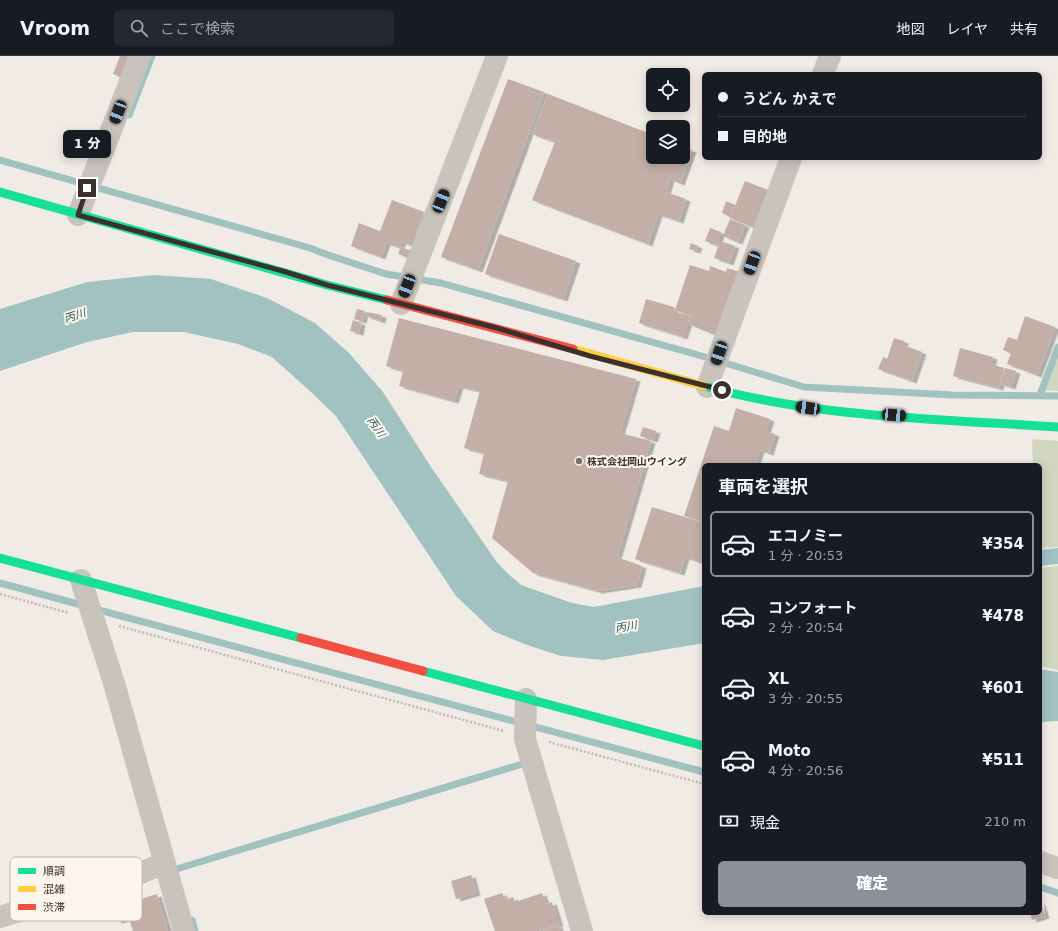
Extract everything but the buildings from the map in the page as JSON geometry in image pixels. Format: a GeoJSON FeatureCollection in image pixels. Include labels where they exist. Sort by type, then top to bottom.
{"type":"FeatureCollection","features":[{"type":"Feature","properties":{"kind":"street"},"geometry":{"type":"LineString","coordinates":[[80,207],[140,56]]}},
{"type":"Feature","properties":{"kind":"street"},"geometry":{"type":"LineString","coordinates":[[407,287],[497,56]]}},
{"type":"Feature","properties":{"kind":"street"},"geometry":{"type":"LineString","coordinates":[[824,72],[830,56]]}},
{"type":"Feature","properties":{"kind":"street"},"geometry":{"type":"LineString","coordinates":[[707,387],[790,160]]}},
{"type":"Feature","properties":{"kind":"street"},"geometry":{"type":"LineString","coordinates":[[0,192],[80,207],[327,285],[407,287],[497,328],[707,387],[808,408],[1058,427]]}},
{"type":"Feature","properties":{"kind":"street"},"geometry":{"type":"LineString","coordinates":[[0,558],[83,588],[530,735],[702,746]]}},
{"type":"Feature","properties":{"kind":"street"},"geometry":{"type":"LineString","coordinates":[[83,588],[101,622],[164,857],[165,870],[184,931]]}},
{"type":"Feature","properties":{"kind":"street"},"geometry":{"type":"LineString","coordinates":[[530,735],[582,931]]}},
{"type":"Feature","properties":{"kind":"street"},"geometry":{"type":"LineString","coordinates":[[1042,863],[1058,868]]}},
{"type":"Feature","properties":{"kind":"street"},"geometry":{"type":"LineString","coordinates":[[142,872],[165,870]]}},
{"type":"Feature","properties":{"kind":"street"},"geometry":{"type":"LineString","coordinates":[[0,916],[10,913]]}},
{"type":"Feature","properties":{"kind":"path"},"geometry":{"type":"LineString","coordinates":[[0,594],[75,615],[81,620],[101,622],[493,727],[530,735],[702,783]]}},
{"type":"Feature","properties":{"kind":"green space"},"geometry":{"type":"Polygon","coordinates":[[[1058,355],[1058,391],[1045,390],[1058,355]]]}},
{"type":"Feature","properties":{"kind":"green space"},"geometry":{"type":"Polygon","coordinates":[[[1032,439],[1058,441],[1058,547],[1042,548],[1042,463],[1033,463],[1032,439]]]}},
{"type":"Feature","properties":{"kind":"green space"},"geometry":{"type":"Polygon","coordinates":[[[1058,566],[1058,670],[1042,666],[1042,568],[1058,566]]]}},
{"type":"Feature","properties":{"kind":"water","name":"丙川"},"geometry":{"type":"Polygon","coordinates":[[[154,275],[211,279],[267,298],[315,323],[349,353],[383,392],[431,467],[496,561],[521,585],[572,603],[594,607],[702,586],[702,643],[603,660],[561,656],[527,645],[493,631],[456,596],[336,416],[272,357],[238,344],[184,332],[133,332],[87,342],[0,371],[0,309],[87,282],[154,275]]]}},
{"type":"Feature","properties":{"kind":"water"},"geometry":{"type":"Polygon","coordinates":[[[1058,548],[1058,564],[1042,566],[1042,550],[1058,548]]]}},
{"type":"Feature","properties":{"kind":"water"},"geometry":{"type":"Polygon","coordinates":[[[1042,669],[1058,672],[1058,721],[1042,722],[1042,669]]]}},
{"type":"Feature","properties":{"kind":"waterway"},"geometry":{"type":"LineString","coordinates":[[129,115],[152,56]]}},
{"type":"Feature","properties":{"kind":"waterway"},"geometry":{"type":"LineString","coordinates":[[0,160],[310,248],[386,274],[441,283],[709,358],[804,387],[953,395],[1058,396]]}},
{"type":"Feature","properties":{"kind":"waterway"},"geometry":{"type":"LineString","coordinates":[[1040,395],[1058,347]]}},
{"type":"Feature","properties":{"kind":"waterway"},"geometry":{"type":"LineString","coordinates":[[0,583],[85,606]]}},
{"type":"Feature","properties":{"kind":"waterway"},"geometry":{"type":"LineString","coordinates":[[95,609],[702,771]]}},
{"type":"Feature","properties":{"kind":"waterway"},"geometry":{"type":"LineString","coordinates":[[170,871],[529,762]]}},
{"type":"Feature","properties":{"kind":"waterway"},"geometry":{"type":"LineString","coordinates":[[1042,888],[1058,893]]}},
{"type":"Feature","properties":{"kind":"waterway"},"geometry":{"type":"LineString","coordinates":[[192,920],[195,931]]}},
{"type":"Feature","properties":{"kind":"traffic: fast"},"geometry":{"type":"LineString","coordinates":[[0,192],[327,285],[387,300]]}},
{"type":"Feature","properties":{"kind":"traffic: fast"},"geometry":{"type":"LineString","coordinates":[[704,386],[747,397],[835,411],[880,416],[1058,427]]}},
{"type":"Feature","properties":{"kind":"traffic: fast"},"geometry":{"type":"LineString","coordinates":[[0,558],[301,638]]}},
{"type":"Feature","properties":{"kind":"traffic: fast"},"geometry":{"type":"LineString","coordinates":[[423,671],[702,745]]}},
{"type":"Feature","properties":{"kind":"traffic: slow"},"geometry":{"type":"LineString","coordinates":[[573,349],[704,386]]}},
{"type":"Feature","properties":{"kind":"traffic: jam"},"geometry":{"type":"LineString","coordinates":[[387,300],[573,349]]}},
{"type":"Feature","properties":{"kind":"traffic: jam"},"geometry":{"type":"LineString","coordinates":[[301,638],[423,671]]}},
{"type":"Feature","properties":{"kind":"place","name":"株式会社岡山ウイング"},"geometry":{"type":"Point","coordinates":[579,461]}},
{"type":"Feature","properties":{"kind":"route"},"geometry":{"type":"LineString","coordinates":[[87,188],[78,215],[286,272],[327,285],[497,328],[590,356],[722,390]]}}]}
